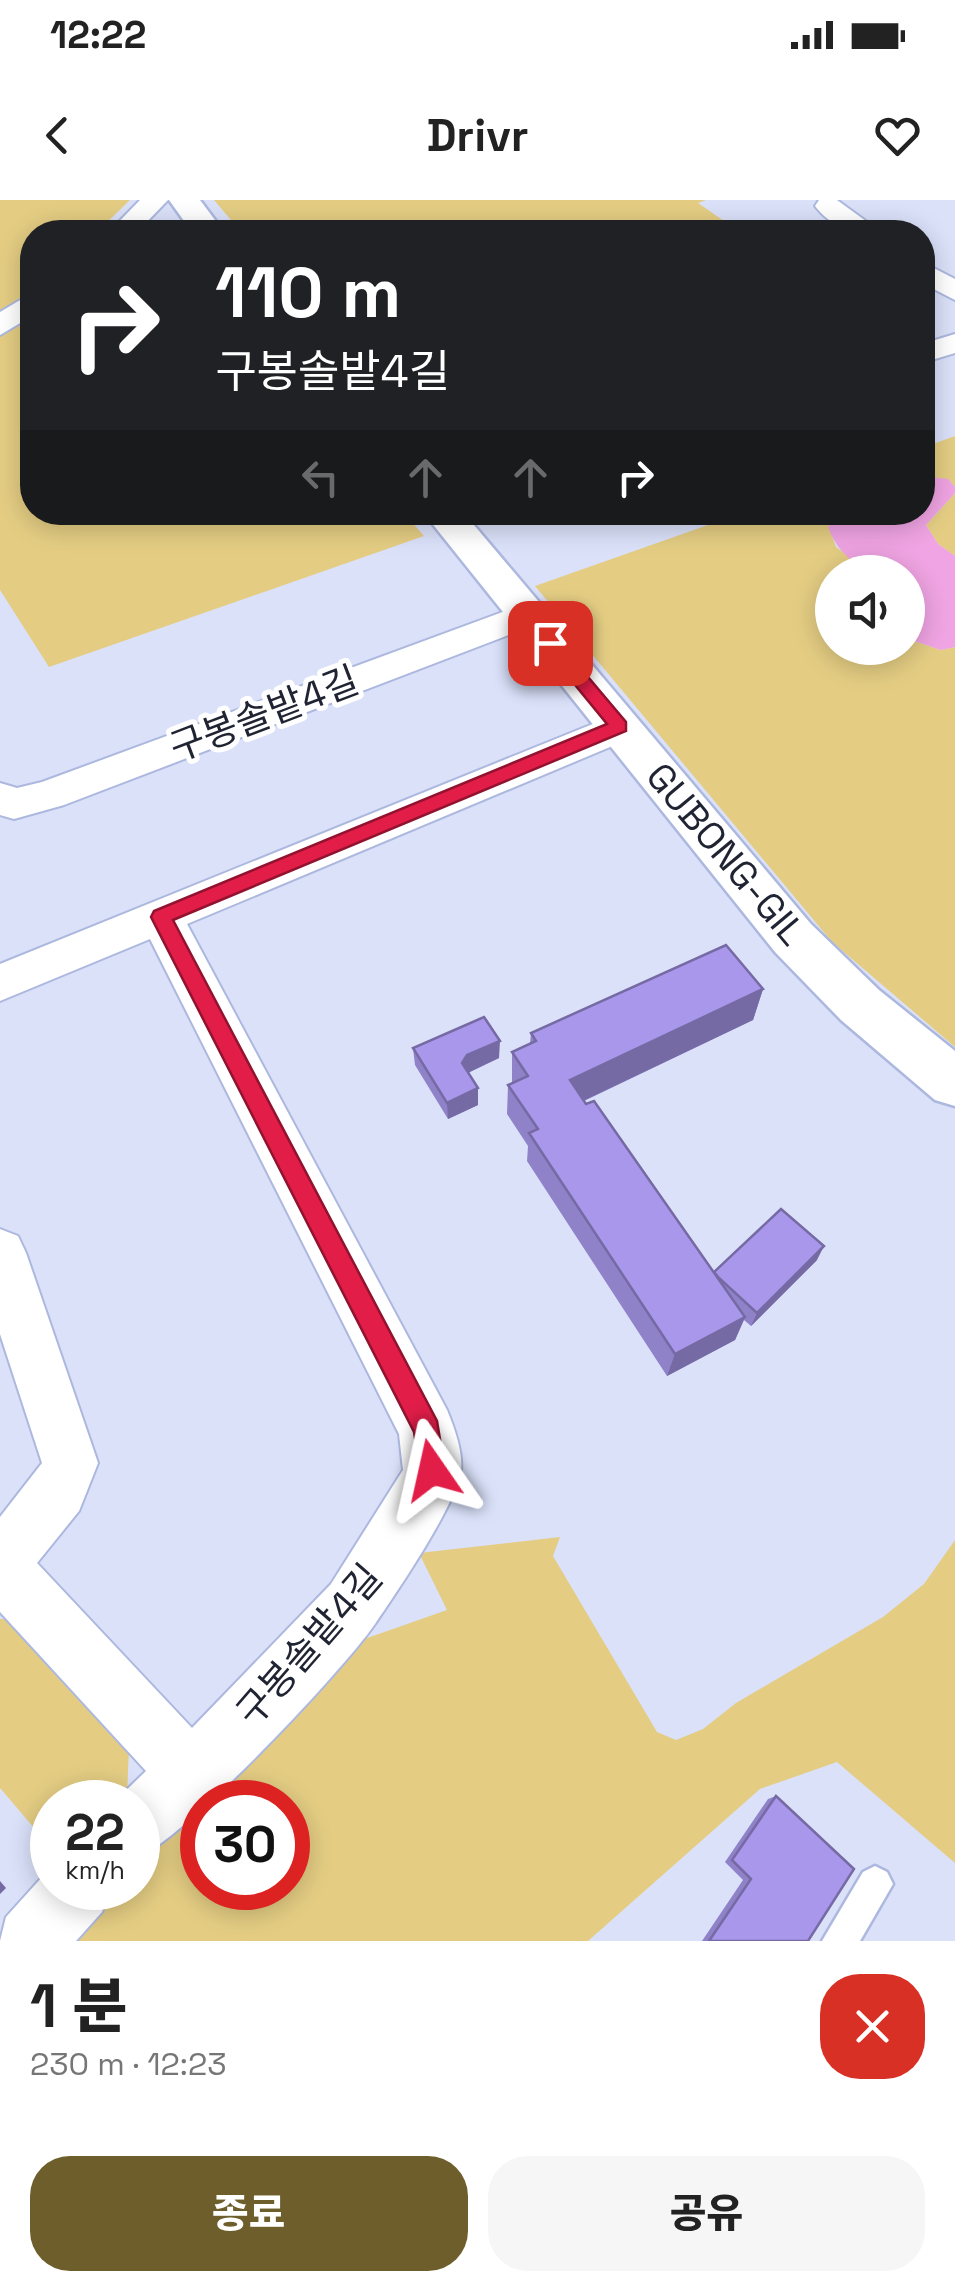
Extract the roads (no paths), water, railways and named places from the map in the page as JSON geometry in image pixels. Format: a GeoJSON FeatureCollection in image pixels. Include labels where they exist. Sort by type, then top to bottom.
{"type":"FeatureCollection","features":[{"type":"Feature","properties":{"kind":"street"},"geometry":{"type":"LineString","coordinates":[[134,220],[155,200]]}},
{"type":"Feature","properties":{"kind":"street"},"geometry":{"type":"LineString","coordinates":[[828,206],[849,220]]}},
{"type":"Feature","properties":{"kind":"street","name":"GUBONG-GIL"},"geometry":{"type":"LineString","coordinates":[[453,525],[794,938],[860,1005],[955,1083]]}},
{"type":"Feature","properties":{"kind":"street","name":"구봉솔밭4길"},"geometry":{"type":"LineString","coordinates":[[0,798],[14,804],[50,795],[527,615]]}},
{"type":"Feature","properties":{"kind":"street"},"geometry":{"type":"LineString","coordinates":[[0,982],[620,727]]}},
{"type":"Feature","properties":{"kind":"street","name":"구봉솔밭4길"},"geometry":{"type":"LineString","coordinates":[[160,1802],[352,1605],[424,1490],[432,1470],[427,1430],[161,917]]}},
{"type":"Feature","properties":{"kind":"street"},"geometry":{"type":"LineString","coordinates":[[0,1254],[70,1463],[64,1486],[44,1514],[0,1558]]}},
{"type":"Feature","properties":{"kind":"street"},"geometry":{"type":"LineString","coordinates":[[0,1568],[191,1772]]}},
{"type":"Feature","properties":{"kind":"street"},"geometry":{"type":"LineString","coordinates":[[30,1941],[58,1910]]}},
{"type":"Feature","properties":{"kind":"lane"},"geometry":{"type":"LineString","coordinates":[[840,1941],[876,1884]]}}]}
